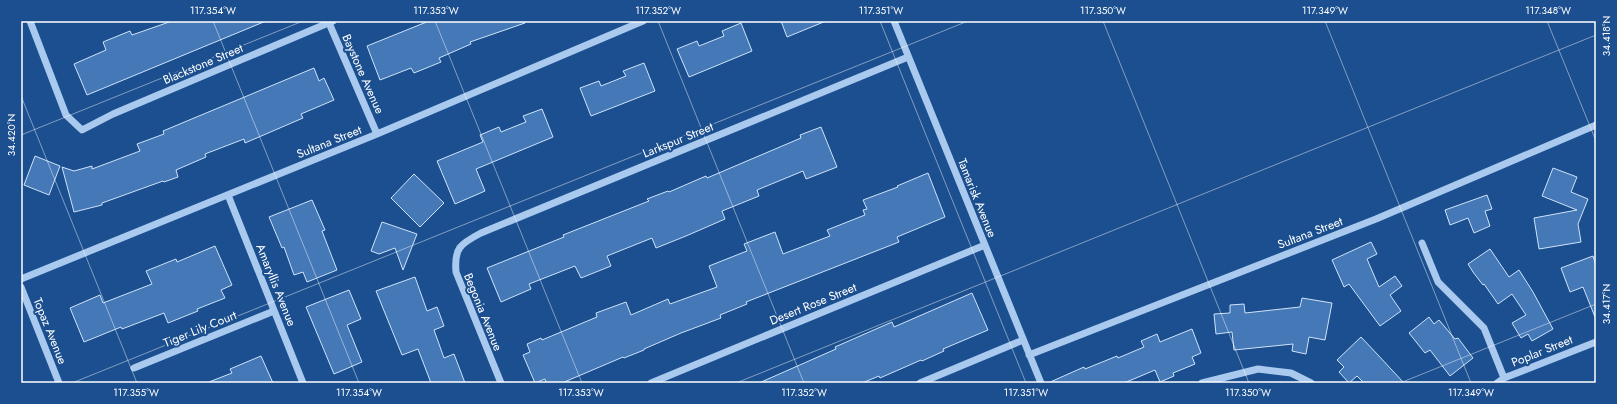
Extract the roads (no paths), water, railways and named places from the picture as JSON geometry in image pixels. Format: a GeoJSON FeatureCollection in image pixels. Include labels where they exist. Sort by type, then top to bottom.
{"type":"FeatureCollection","features":[{"type":"Feature","properties":{"kind":"street","name":"Blackstone Street"},"geometry":{"type":"LineString","coordinates":[[30,21],[66,115],[82,130],[113,114],[331,22]]}},
{"type":"Feature","properties":{"kind":"street","name":"Sultana Street"},"geometry":{"type":"LineString","coordinates":[[21,279],[377,134],[643,21]]}},
{"type":"Feature","properties":{"kind":"street","name":"Tamarisk Avenue"},"geometry":{"type":"LineString","coordinates":[[894,21],[1040,383]]}},
{"type":"Feature","properties":{"kind":"street","name":"Baystone Avenue"},"geometry":{"type":"LineString","coordinates":[[331,22],[377,134]]}},
{"type":"Feature","properties":{"kind":"street","name":"Larkspur Street"},"geometry":{"type":"LineString","coordinates":[[459,248],[470,238],[481,232],[908,58]]}},
{"type":"Feature","properties":{"kind":"street","name":"Sultana Street"},"geometry":{"type":"LineString","coordinates":[[1029,355],[1376,219],[1596,125]]}},
{"type":"Feature","properties":{"kind":"street","name":"Amaryllis Avenue"},"geometry":{"type":"LineString","coordinates":[[228,195],[303,383]]}},
{"type":"Feature","properties":{"kind":"street"},"geometry":{"type":"LineString","coordinates":[[1422,243],[1438,282],[1484,328],[1504,378]]}},
{"type":"Feature","properties":{"kind":"street","name":"Desert Rose Street"},"geometry":{"type":"LineString","coordinates":[[650,383],[985,245]]}},
{"type":"Feature","properties":{"kind":"street","name":"Begonia Avenue"},"geometry":{"type":"LineString","coordinates":[[459,248],[455,259],[456,272],[500,383]]}},
{"type":"Feature","properties":{"kind":"street","name":"Topaz Avenue"},"geometry":{"type":"LineString","coordinates":[[21,288],[59,383]]}},
{"type":"Feature","properties":{"kind":"street","name":"Tiger Lily Court"},"geometry":{"type":"LineString","coordinates":[[134,368],[274,311]]}},
{"type":"Feature","properties":{"kind":"street"},"geometry":{"type":"LineString","coordinates":[[920,383],[1023,340]]}},
{"type":"Feature","properties":{"kind":"street","name":"Poplar Street"},"geometry":{"type":"LineString","coordinates":[[1497,383],[1504,378],[1596,342]]}},
{"type":"Feature","properties":{"kind":"street"},"geometry":{"type":"LineString","coordinates":[[1202,383],[1258,369],[1291,373],[1311,383]]}}]}
